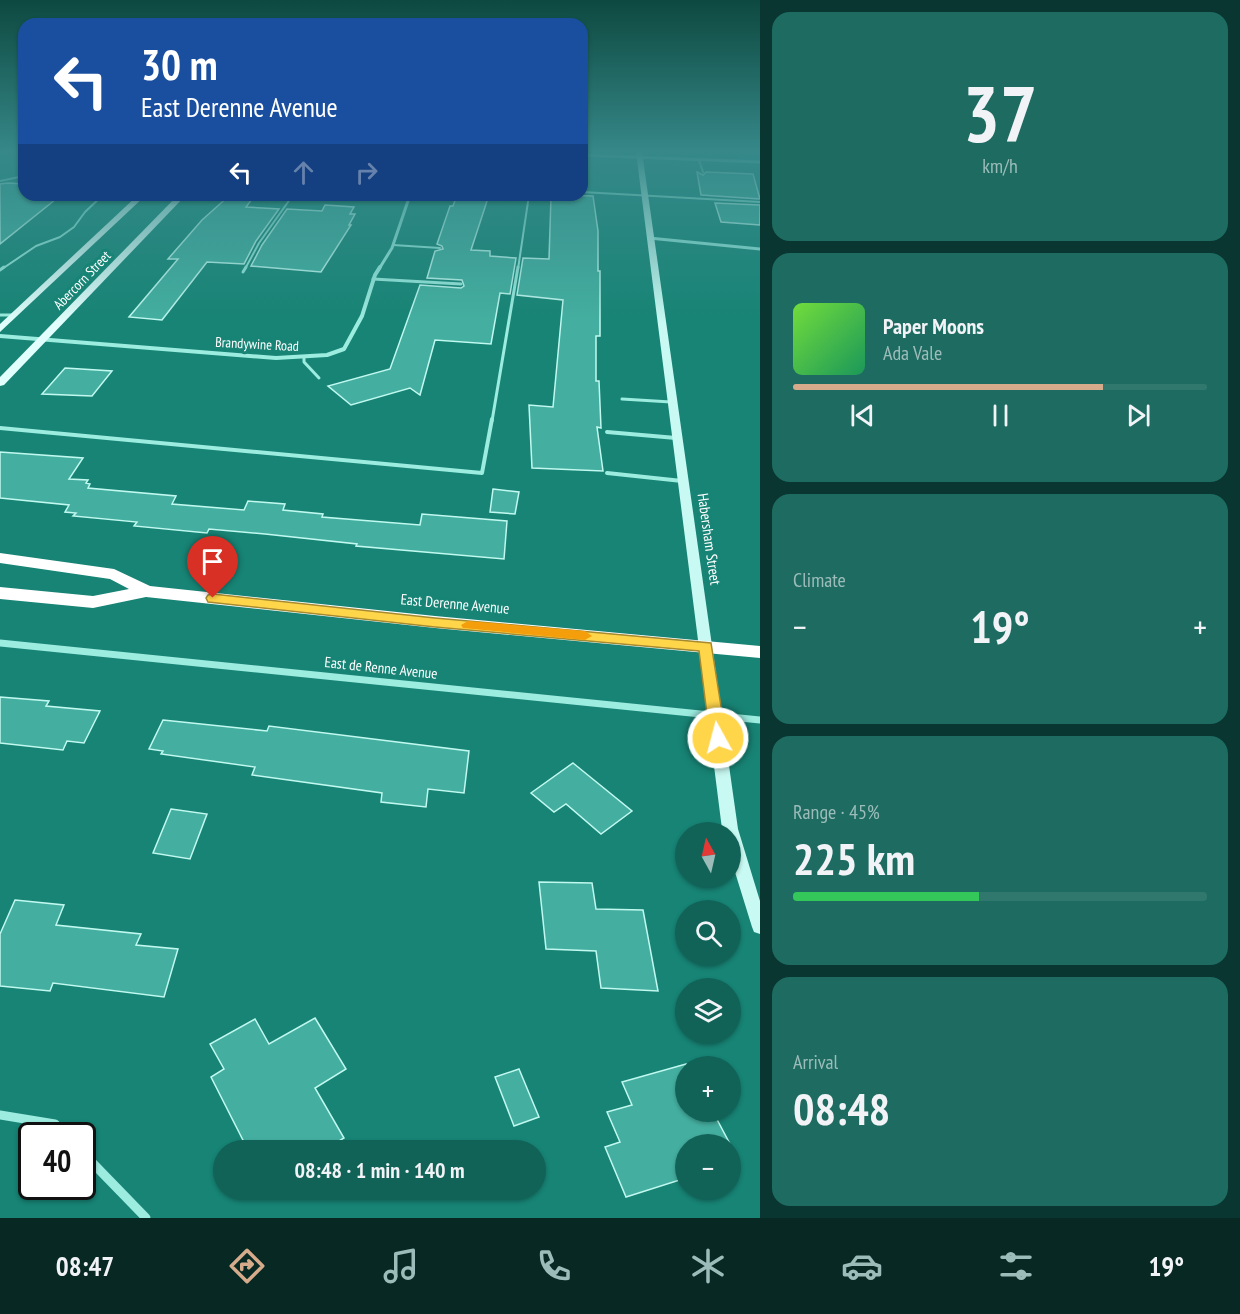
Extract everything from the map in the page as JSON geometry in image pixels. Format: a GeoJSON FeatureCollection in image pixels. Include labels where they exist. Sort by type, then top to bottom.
{"type":"FeatureCollection","features":[{"type":"Feature","properties":{"kind":"highway","name":"East Derenne Avenue"},"geometry":{"type":"LineString","coordinates":[[0,558],[114,574],[146,591]]}},
{"type":"Feature","properties":{"kind":"highway","name":"East Derenne Avenue"},"geometry":{"type":"LineString","coordinates":[[0,593],[93,602],[146,591],[435,622],[760,652]]}},
{"type":"Feature","properties":{"kind":"main road","name":"Abercorn Street"},"geometry":{"type":"LineString","coordinates":[[0,329],[127,209]]}},
{"type":"Feature","properties":{"kind":"main road","name":"Abercorn Street"},"geometry":{"type":"LineString","coordinates":[[0,383],[169,209]]}},
{"type":"Feature","properties":{"kind":"street","name":"Brandywine Road"},"geometry":{"type":"LineString","coordinates":[[0,336],[276,358],[327,355],[344,349],[362,316],[373,279],[393,245],[405,209]]}},
{"type":"Feature","properties":{"kind":"street","name":"Habersham Street"},"geometry":{"type":"LineString","coordinates":[[646,209],[730,829],[760,927]]}},
{"type":"Feature","properties":{"kind":"street"},"geometry":{"type":"LineString","coordinates":[[649,238],[760,249]]}},
{"type":"Feature","properties":{"kind":"street","name":"East de Renne Avenue"},"geometry":{"type":"LineString","coordinates":[[0,643],[760,720]]}},
{"type":"Feature","properties":{"kind":"street"},"geometry":{"type":"LineString","coordinates":[[0,1115],[43,1122]]}},
{"type":"Feature","properties":{"kind":"street"},"geometry":{"type":"LineString","coordinates":[[96,1166],[146,1218]]}},
{"type":"Feature","properties":{"kind":"lane"},"geometry":{"type":"LineString","coordinates":[[0,270],[36,246],[60,237],[74,227],[88,209]]}},
{"type":"Feature","properties":{"kind":"lane"},"geometry":{"type":"LineString","coordinates":[[243,272],[259,243],[283,209]]}},
{"type":"Feature","properties":{"kind":"lane"},"geometry":{"type":"LineString","coordinates":[[0,428],[482,472],[507,340],[528,209]]}},
{"type":"Feature","properties":{"kind":"lane"},"geometry":{"type":"LineString","coordinates":[[393,245],[440,248]]}},
{"type":"Feature","properties":{"kind":"lane"},"geometry":{"type":"LineString","coordinates":[[373,279],[461,284]]}},
{"type":"Feature","properties":{"kind":"lane"},"geometry":{"type":"LineString","coordinates":[[0,315],[14,315]]}},
{"type":"Feature","properties":{"kind":"lane"},"geometry":{"type":"LineString","coordinates":[[304,358],[304,362],[319,378]]}},
{"type":"Feature","properties":{"kind":"lane"},"geometry":{"type":"LineString","coordinates":[[622,399],[671,402]]}},
{"type":"Feature","properties":{"kind":"lane"},"geometry":{"type":"LineString","coordinates":[[607,432],[676,438]]}},
{"type":"Feature","properties":{"kind":"lane"},"geometry":{"type":"LineString","coordinates":[[607,473],[682,481]]}},
{"type":"Feature","properties":{"kind":"building"},"geometry":{"type":"Polygon","coordinates":[[[0,209],[44,209],[0,244],[0,209]]]}},
{"type":"Feature","properties":{"kind":"building"},"geometry":{"type":"Polygon","coordinates":[[[214,209],[279,209],[256,241],[244,264],[207,262],[162,320],[129,317],[178,259],[168,259],[214,209]]]}},
{"type":"Feature","properties":{"kind":"building"},"geometry":{"type":"Polygon","coordinates":[[[287,209],[322,211],[323,209],[353,209],[350,214],[355,214],[349,225],[351,225],[321,272],[251,266],[262,245],[287,209]]]}},
{"type":"Feature","properties":{"kind":"building"},"geometry":{"type":"Polygon","coordinates":[[[449,209],[484,209],[471,250],[490,251],[490,256],[516,258],[510,294],[500,293],[491,344],[435,340],[420,395],[410,388],[351,405],[328,386],[390,369],[420,285],[461,288],[464,286],[462,280],[427,278],[435,251],[443,249],[437,244],[449,209]]]}},
{"type":"Feature","properties":{"kind":"building"},"geometry":{"type":"Polygon","coordinates":[[[551,209],[595,209],[598,231],[598,271],[600,271],[600,336],[596,336],[596,381],[599,381],[601,428],[597,427],[603,471],[532,468],[529,405],[553,407],[563,300],[517,295],[523,258],[549,259],[551,209]]]}},
{"type":"Feature","properties":{"kind":"building"},"geometry":{"type":"Polygon","coordinates":[[[717,209],[760,209],[760,225],[721,222],[717,209]]]}},
{"type":"Feature","properties":{"kind":"building"},"geometry":{"type":"Polygon","coordinates":[[[65,368],[112,371],[92,396],[42,394],[65,368]]]}},
{"type":"Feature","properties":{"kind":"building"},"geometry":{"type":"Polygon","coordinates":[[[0,452],[83,458],[69,479],[88,480],[86,483],[90,484],[88,488],[176,496],[172,504],[244,510],[248,501],[285,504],[283,510],[323,514],[322,517],[420,525],[422,514],[507,521],[504,559],[356,546],[357,544],[209,529],[207,533],[134,526],[137,522],[73,516],[76,513],[65,512],[69,505],[0,498],[0,452]]]}},
{"type":"Feature","properties":{"kind":"building"},"geometry":{"type":"Polygon","coordinates":[[[493,489],[519,492],[515,514],[490,512],[493,489]]]}},
{"type":"Feature","properties":{"kind":"building"},"geometry":{"type":"Polygon","coordinates":[[[0,697],[49,701],[46,706],[100,711],[84,743],[67,741],[63,750],[0,743],[0,697]]]}},
{"type":"Feature","properties":{"kind":"building"},"geometry":{"type":"Polygon","coordinates":[[[163,720],[267,731],[269,726],[469,751],[464,793],[428,789],[426,807],[381,802],[382,793],[252,775],[255,767],[161,754],[163,751],[149,749],[163,720]]]}},
{"type":"Feature","properties":{"kind":"building"},"geometry":{"type":"Polygon","coordinates":[[[573,763],[632,811],[601,834],[566,804],[554,812],[531,793],[573,763]]]}},
{"type":"Feature","properties":{"kind":"building"},"geometry":{"type":"Polygon","coordinates":[[[171,809],[207,814],[190,859],[153,853],[171,809]]]}},
{"type":"Feature","properties":{"kind":"building"},"geometry":{"type":"Polygon","coordinates":[[[539,882],[592,883],[596,909],[643,910],[658,991],[601,988],[596,951],[546,949],[539,882]]]}},
{"type":"Feature","properties":{"kind":"building"},"geometry":{"type":"Polygon","coordinates":[[[15,900],[64,905],[56,925],[141,934],[136,945],[178,949],[164,997],[53,983],[50,991],[0,986],[0,934],[15,900]]]}},
{"type":"Feature","properties":{"kind":"building"},"geometry":{"type":"Polygon","coordinates":[[[315,1018],[346,1069],[315,1088],[344,1138],[341,1140],[243,1140],[211,1077],[224,1069],[210,1044],[255,1019],[269,1044],[315,1018]]]}},
{"type":"Feature","properties":{"kind":"building"},"geometry":{"type":"Polygon","coordinates":[[[675,1067],[675,1122],[718,1122],[725,1134],[675,1134],[675,1181],[626,1197],[605,1147],[620,1142],[607,1112],[632,1105],[622,1082],[675,1067]]]}},
{"type":"Feature","properties":{"kind":"building"},"geometry":{"type":"Polygon","coordinates":[[[519,1069],[539,1117],[514,1126],[495,1077],[519,1069]]]}},
{"type":"Feature","properties":{"kind":"slow traffic"},"geometry":{"type":"LineString","coordinates":[[468,625],[585,636]]}},
{"type":"Feature","properties":{"kind":"route"},"geometry":{"type":"LineString","coordinates":[[213,598],[435,622],[706,646],[718,738]]}}]}
